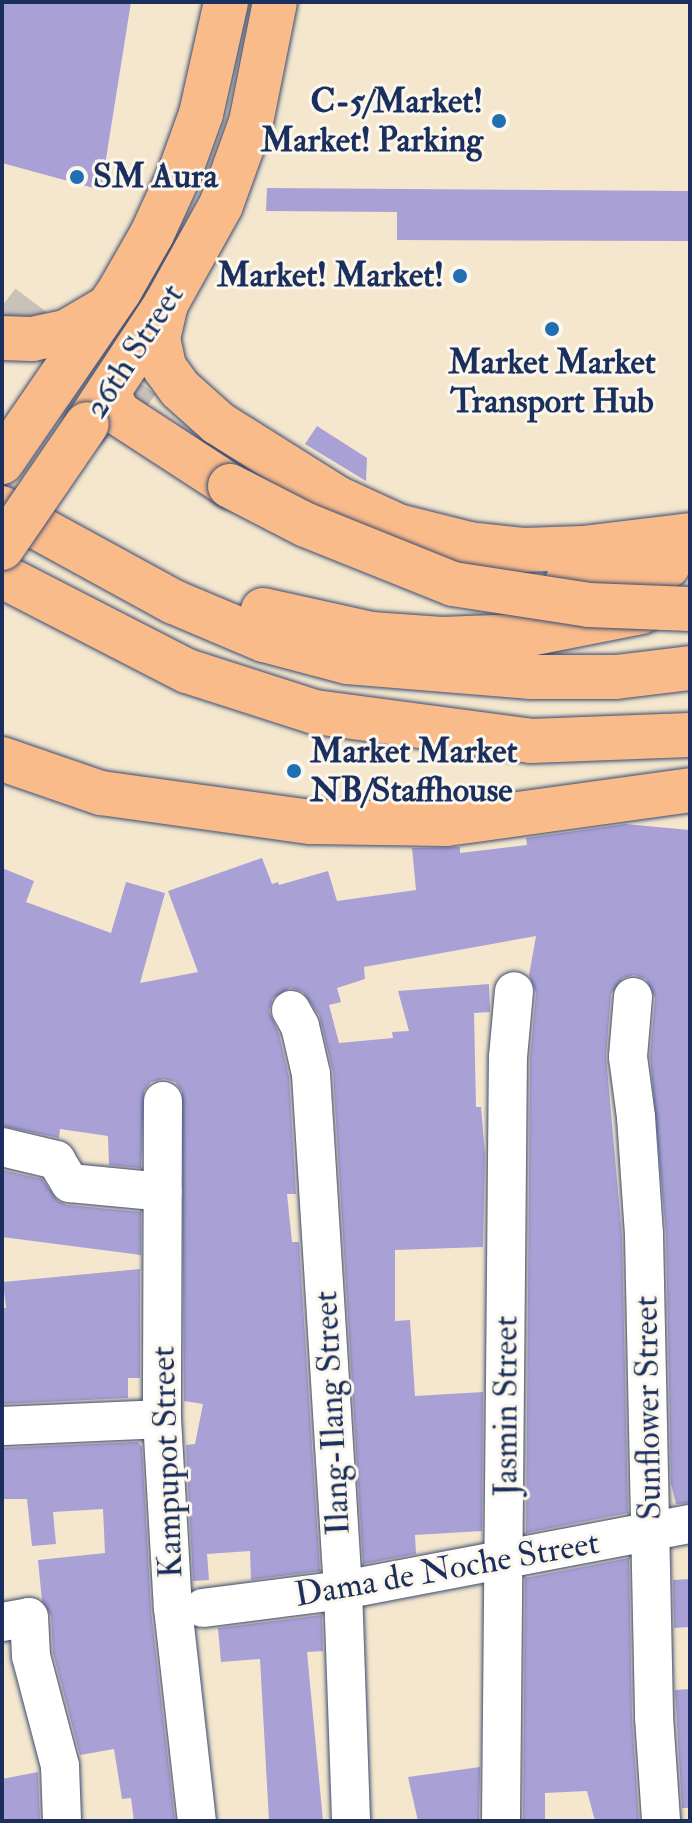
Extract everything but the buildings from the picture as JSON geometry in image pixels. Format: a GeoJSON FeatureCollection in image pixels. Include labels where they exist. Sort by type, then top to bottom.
{"type":"FeatureCollection","features":[{"type":"Feature","properties":{"kind":"main road","name":"26th Street"},"geometry":{"type":"LineString","coordinates":[[2,462],[53,393],[152,234],[179,175],[201,114],[226,2]]}},
{"type":"Feature","properties":{"kind":"main road","name":"26th Street"},"geometry":{"type":"LineString","coordinates":[[2,548],[166,304],[211,225],[238,162],[262,81],[275,2]]}},
{"type":"Feature","properties":{"kind":"main road"},"geometry":{"type":"LineString","coordinates":[[166,304],[158,338],[164,367],[180,389],[218,423],[337,498],[398,526],[469,544],[523,550],[583,548],[690,535]]}},
{"type":"Feature","properties":{"kind":"main road"},"geometry":{"type":"LineString","coordinates":[[2,338],[32,339],[66,332],[107,308]]}},
{"type":"Feature","properties":{"kind":"main road"},"geometry":{"type":"LineString","coordinates":[[98,409],[118,413],[230,486],[306,525],[453,584],[589,605],[690,609]]}},
{"type":"Feature","properties":{"kind":"main road"},"geometry":{"type":"LineString","coordinates":[[2,508],[174,602],[264,640],[347,662],[531,677],[616,677],[690,668]]}},
{"type":"Feature","properties":{"kind":"main road"},"geometry":{"type":"LineString","coordinates":[[73,548],[179,585],[281,615],[371,634],[442,639],[520,636],[587,625],[690,600]]}},
{"type":"Feature","properties":{"kind":"main road"},"geometry":{"type":"LineString","coordinates":[[567,582],[690,562]]}},
{"type":"Feature","properties":{"kind":"main road"},"geometry":{"type":"LineString","coordinates":[[2,576],[187,671],[315,712],[531,741],[690,735]]}},
{"type":"Feature","properties":{"kind":"main road"},"geometry":{"type":"LineString","coordinates":[[2,759],[101,793],[311,822],[446,824],[690,790]]}},
{"type":"Feature","properties":{"kind":"street","name":"Jasmin Street"},"geometry":{"type":"LineString","coordinates":[[501,1821],[508,1057],[514,991]]}},
{"type":"Feature","properties":{"kind":"street","name":"Sunflower Street"},"geometry":{"type":"LineString","coordinates":[[633,997],[628,1057],[644,1235],[654,1717],[661,1821]]}},
{"type":"Feature","properties":{"kind":"street","name":"Ilang-Ilang Street"},"geometry":{"type":"LineString","coordinates":[[291,1010],[300,1026],[311,1074],[343,1590],[351,1821]]}},
{"type":"Feature","properties":{"kind":"street","name":"Kampupot Street"},"geometry":{"type":"LineString","coordinates":[[163,1101],[162,1419],[173,1608],[197,1821]]}},
{"type":"Feature","properties":{"kind":"street"},"geometry":{"type":"LineString","coordinates":[[2,1147],[56,1160],[70,1183],[163,1192]]}},
{"type":"Feature","properties":{"kind":"street"},"geometry":{"type":"LineString","coordinates":[[2,1426],[162,1419]]}},
{"type":"Feature","properties":{"kind":"street","name":"Dama de Noche Street"},"geometry":{"type":"LineString","coordinates":[[203,1608],[343,1590],[690,1524]]}},
{"type":"Feature","properties":{"kind":"street"},"geometry":{"type":"LineString","coordinates":[[15,1620],[31,1656],[60,1766],[62,1821]]}},
{"type":"Feature","properties":{"kind":"tunnel"},"geometry":{"type":"LineString","coordinates":[[2,306],[142,412]]}},
{"type":"Feature","properties":{"kind":"place","name":"C-5/Market! Market! Parking"},"geometry":{"type":"Point","coordinates":[499,121]}},
{"type":"Feature","properties":{"kind":"place","name":"SM Aura"},"geometry":{"type":"Point","coordinates":[77,177]}},
{"type":"Feature","properties":{"kind":"place","name":"Market! Market!"},"geometry":{"type":"Point","coordinates":[460,276]}},
{"type":"Feature","properties":{"kind":"place","name":"Market Market Transport Hub"},"geometry":{"type":"Point","coordinates":[552,329]}},
{"type":"Feature","properties":{"kind":"place","name":"Market Market NB/Staffhouse"},"geometry":{"type":"Point","coordinates":[294,771]}}]}
